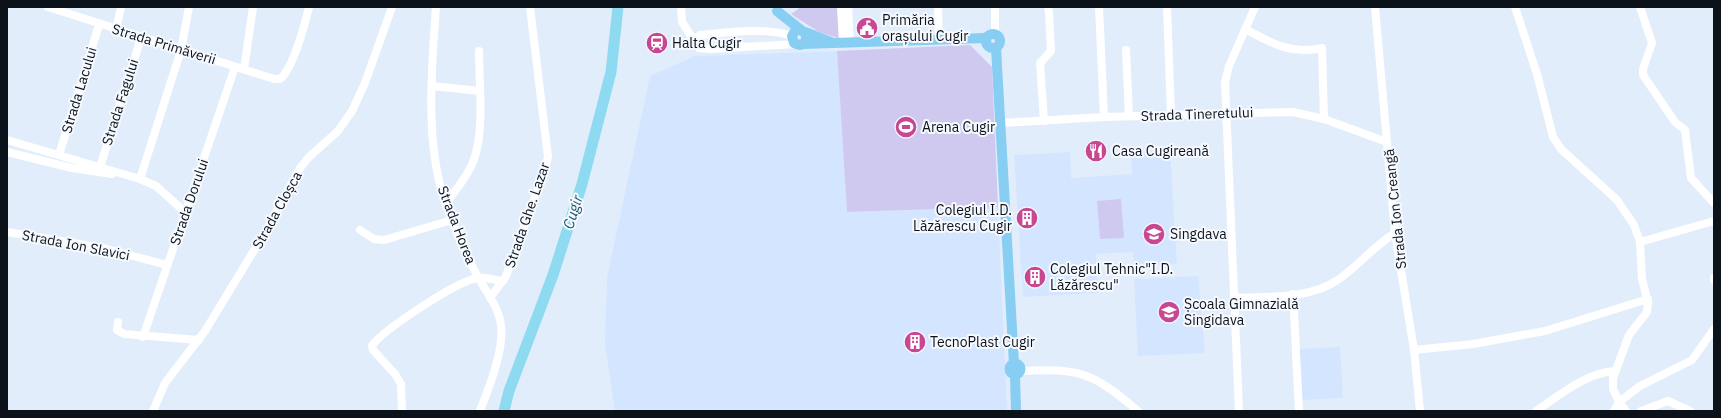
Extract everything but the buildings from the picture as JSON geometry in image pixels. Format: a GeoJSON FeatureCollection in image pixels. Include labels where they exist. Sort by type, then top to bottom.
{"type":"FeatureCollection","features":[{"type":"Feature","properties":{"kind":"main road"},"geometry":{"type":"LineString","coordinates":[[776,9],[798,37],[843,43],[991,36],[987,46],[996,48],[1016,370],[1016,411]]}},
{"type":"Feature","properties":{"kind":"street","name":"Strada Primăverii"},"geometry":{"type":"LineString","coordinates":[[48,7],[64,10],[99,25],[274,79],[280,79],[284,74],[298,45],[309,7]]}},
{"type":"Feature","properties":{"kind":"street"},"geometry":{"type":"LineString","coordinates":[[116,30],[121,7]]}},
{"type":"Feature","properties":{"kind":"street"},"geometry":{"type":"LineString","coordinates":[[140,179],[181,50],[189,7]]}},
{"type":"Feature","properties":{"kind":"street"},"geometry":{"type":"LineString","coordinates":[[244,69],[253,7]]}},
{"type":"Feature","properties":{"kind":"street","name":"Strada Cloșca"},"geometry":{"type":"LineString","coordinates":[[153,411],[165,383],[199,340],[267,229],[300,168],[308,158],[338,131],[352,111],[365,83],[392,7]]}},
{"type":"Feature","properties":{"kind":"street","name":"Strada Horea"},"geometry":{"type":"LineString","coordinates":[[436,7],[432,86],[436,164],[446,203],[462,245],[500,318],[501,338],[498,355],[480,411]]}},
{"type":"Feature","properties":{"kind":"street","name":"Strada Ghe. Lazar"},"geometry":{"type":"LineString","coordinates":[[490,298],[503,282],[544,173],[548,157],[530,7]]}},
{"type":"Feature","properties":{"kind":"street"},"geometry":{"type":"LineString","coordinates":[[681,7],[682,22],[695,40],[696,44],[703,49],[798,37]]}},
{"type":"Feature","properties":{"kind":"street"},"geometry":{"type":"LineString","coordinates":[[841,7],[843,43]]}},
{"type":"Feature","properties":{"kind":"street"},"geometry":{"type":"LineString","coordinates":[[843,43],[848,7]]}},
{"type":"Feature","properties":{"kind":"street"},"geometry":{"type":"LineString","coordinates":[[938,7],[939,39]]}},
{"type":"Feature","properties":{"kind":"street"},"geometry":{"type":"LineString","coordinates":[[991,36],[995,7]]}},
{"type":"Feature","properties":{"kind":"street"},"geometry":{"type":"LineString","coordinates":[[1044,120],[1040,64],[1051,51],[1050,13],[1048,7]]}},
{"type":"Feature","properties":{"kind":"street"},"geometry":{"type":"LineString","coordinates":[[1099,7],[1104,117]]}},
{"type":"Feature","properties":{"kind":"street"},"geometry":{"type":"LineString","coordinates":[[1167,7],[1171,114]]}},
{"type":"Feature","properties":{"kind":"street"},"geometry":{"type":"LineString","coordinates":[[1239,411],[1226,113],[1226,75],[1255,7]]}},
{"type":"Feature","properties":{"kind":"street","name":"Strada Ion Creangă"},"geometry":{"type":"LineString","coordinates":[[1375,7],[1395,233],[1414,350],[1420,411]]}},
{"type":"Feature","properties":{"kind":"street"},"geometry":{"type":"LineString","coordinates":[[1514,7],[1537,74],[1553,137],[1561,149],[1617,200],[1634,225],[1640,242],[1642,279],[1648,299],[1647,312],[1629,335],[1615,371],[1612,384],[1619,402],[1626,411]]}},
{"type":"Feature","properties":{"kind":"street"},"geometry":{"type":"LineString","coordinates":[[1640,7],[1652,43],[1643,69],[1643,75],[1675,122],[1685,130],[1691,178],[1714,203]]}},
{"type":"Feature","properties":{"kind":"street","name":"Strada Lacului"},"geometry":{"type":"LineString","coordinates":[[60,155],[99,25]]}},
{"type":"Feature","properties":{"kind":"street"},"geometry":{"type":"LineString","coordinates":[[1245,29],[1286,49],[1303,51],[1322,48],[1324,119]]}},
{"type":"Feature","properties":{"kind":"street"},"geometry":{"type":"LineString","coordinates":[[695,40],[700,35],[760,31],[777,32],[798,37]]}},
{"type":"Feature","properties":{"kind":"street","name":"Strada Fagului"},"geometry":{"type":"LineString","coordinates":[[100,167],[141,38]]}},
{"type":"Feature","properties":{"kind":"street"},"geometry":{"type":"LineString","coordinates":[[1126,50],[1128,116]]}},
{"type":"Feature","properties":{"kind":"street"},"geometry":{"type":"LineString","coordinates":[[446,203],[470,169],[475,156],[479,132],[479,51]]}},
{"type":"Feature","properties":{"kind":"street","name":"Strada Dorului"},"geometry":{"type":"LineString","coordinates":[[143,336],[235,66]]}},
{"type":"Feature","properties":{"kind":"street"},"geometry":{"type":"LineString","coordinates":[[432,86],[480,91]]}},
{"type":"Feature","properties":{"kind":"street","name":"Strada Tineretului"},"geometry":{"type":"LineString","coordinates":[[1001,123],[1171,114],[1293,112],[1324,119],[1387,142]]}},
{"type":"Feature","properties":{"kind":"street"},"geometry":{"type":"LineString","coordinates":[[7,140],[140,179],[156,186],[185,212]]}},
{"type":"Feature","properties":{"kind":"street"},"geometry":{"type":"LineString","coordinates":[[7,152],[91,172],[110,174],[119,173]]}},
{"type":"Feature","properties":{"kind":"street"},"geometry":{"type":"LineString","coordinates":[[360,230],[374,238],[384,240],[452,220]]}},
{"type":"Feature","properties":{"kind":"street"},"geometry":{"type":"LineString","coordinates":[[1640,242],[1714,221]]}},
{"type":"Feature","properties":{"kind":"street","name":"Strada Ion Slavici"},"geometry":{"type":"LineString","coordinates":[[7,232],[102,248],[167,265]]}},
{"type":"Feature","properties":{"kind":"street"},"geometry":{"type":"LineString","coordinates":[[1235,298],[1303,294],[1322,288],[1338,280],[1377,244],[1395,233]]}},
{"type":"Feature","properties":{"kind":"street"},"geometry":{"type":"LineString","coordinates":[[402,411],[401,384],[395,374],[374,353],[372,346],[379,337],[415,311],[460,285],[478,278],[503,282]]}},
{"type":"Feature","properties":{"kind":"street"},"geometry":{"type":"LineString","coordinates":[[1293,294],[1299,411]]}},
{"type":"Feature","properties":{"kind":"street"},"geometry":{"type":"LineString","coordinates":[[1414,350],[1473,344],[1545,331],[1648,299]]}},
{"type":"Feature","properties":{"kind":"street"},"geometry":{"type":"LineString","coordinates":[[118,322],[116,330],[120,332],[143,336],[199,340]]}},
{"type":"Feature","properties":{"kind":"street"},"geometry":{"type":"LineString","coordinates":[[1614,411],[1619,402],[1640,386],[1692,360],[1714,329]]}},
{"type":"Feature","properties":{"kind":"street"},"geometry":{"type":"LineString","coordinates":[[1016,370],[1068,371],[1087,375],[1109,387],[1138,411]]}},
{"type":"Feature","properties":{"kind":"street"},"geometry":{"type":"LineString","coordinates":[[1536,411],[1576,383],[1597,374],[1615,371]]}},
{"type":"Feature","properties":{"kind":"street"},"geometry":{"type":"LineString","coordinates":[[1641,411],[1668,401],[1690,411]]}},
{"type":"Feature","properties":{"kind":"shaded area"},"geometry":{"type":"Polygon","coordinates":[[[801,7],[839,7],[841,39],[819,32],[791,14],[801,7]]]}},
{"type":"Feature","properties":{"kind":"shaded area"},"geometry":{"type":"Polygon","coordinates":[[[970,45],[992,67],[998,207],[847,212],[837,51],[970,45]]]}},
{"type":"Feature","properties":{"kind":"shaded area"},"geometry":{"type":"Polygon","coordinates":[[[837,51],[847,212],[998,207],[1007,411],[615,411],[605,344],[607,277],[650,76],[695,56],[837,51]]]}},
{"type":"Feature","properties":{"kind":"shaded area"},"geometry":{"type":"Polygon","coordinates":[[[1170,150],[1177,264],[1134,266],[1133,252],[1096,254],[1098,293],[1023,297],[1014,155],[1070,152],[1071,178],[1132,174],[1131,151],[1170,150]]]}},
{"type":"Feature","properties":{"kind":"shaded area"},"geometry":{"type":"Polygon","coordinates":[[[1121,199],[1124,238],[1100,239],[1097,201],[1121,199]]]}},
{"type":"Feature","properties":{"kind":"shaded area"},"geometry":{"type":"Polygon","coordinates":[[[1198,276],[1205,353],[1138,356],[1134,279],[1198,276]]]}},
{"type":"Feature","properties":{"kind":"shaded area"},"geometry":{"type":"Polygon","coordinates":[[[1340,347],[1343,398],[1302,400],[1299,349],[1340,347]]]}},
{"type":"Feature","properties":{"kind":"waterway","name":"Cugir"},"geometry":{"type":"LineString","coordinates":[[504,411],[509,391],[553,275],[582,184],[611,72],[618,7]]}},
{"type":"Feature","properties":{"kind":"place","name":"Primăria orașului Cugir"},"geometry":{"type":"Point","coordinates":[867,28]}},
{"type":"Feature","properties":{"kind":"place","name":"Halta Cugir"},"geometry":{"type":"Point","coordinates":[657,43]}},
{"type":"Feature","properties":{"kind":"place","name":"Arena Cugir"},"geometry":{"type":"Point","coordinates":[906,127]}},
{"type":"Feature","properties":{"kind":"place","name":"Casa Cugireană"},"geometry":{"type":"Point","coordinates":[1096,151]}},
{"type":"Feature","properties":{"kind":"place","name":"Colegiul I.D. Lăzărescu Cugir"},"geometry":{"type":"Point","coordinates":[1027,218]}},
{"type":"Feature","properties":{"kind":"place","name":"Singdava"},"geometry":{"type":"Point","coordinates":[1154,234]}},
{"type":"Feature","properties":{"kind":"place","name":"Colegiul Tehnic\"I.D. Lăzărescu\""},"geometry":{"type":"Point","coordinates":[1035,277]}},
{"type":"Feature","properties":{"kind":"place","name":"Școala Gimnazială Singidava"},"geometry":{"type":"Point","coordinates":[1169,312]}},
{"type":"Feature","properties":{"kind":"place","name":"TecnoPlast Cugir"},"geometry":{"type":"Point","coordinates":[915,342]}}]}
